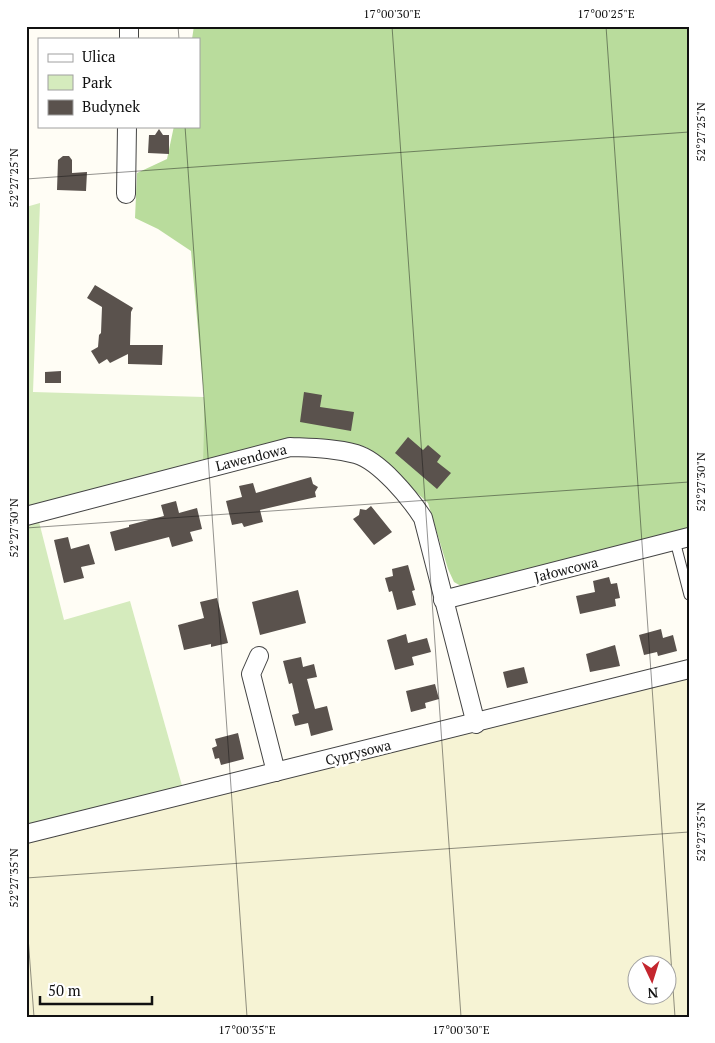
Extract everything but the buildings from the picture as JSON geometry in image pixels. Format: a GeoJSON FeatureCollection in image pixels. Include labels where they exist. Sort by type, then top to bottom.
{"type":"FeatureCollection","features":[{"type":"Feature","properties":{"kind":"street"},"geometry":{"type":"LineString","coordinates":[[126,194],[127,128]]}},
{"type":"Feature","properties":{"kind":"street","name":"Lawendowa"},"geometry":{"type":"LineString","coordinates":[[26,516],[290,447],[327,448],[358,455],[389,477],[412,501],[423,518],[442,600],[476,724]]}},
{"type":"Feature","properties":{"kind":"street","name":"Jałowcowa"},"geometry":{"type":"LineString","coordinates":[[442,600],[682,539]]}},
{"type":"Feature","properties":{"kind":"street"},"geometry":{"type":"LineString","coordinates":[[258,656],[251,674],[276,772]]}},
{"type":"Feature","properties":{"kind":"street","name":"Cyprysowa"},"geometry":{"type":"LineString","coordinates":[[26,834],[476,724],[689,669]]}},
{"type":"Feature","properties":{"kind":"lane"},"geometry":{"type":"LineString","coordinates":[[682,539],[689,595]]}},
{"type":"Feature","properties":{"kind":"shaded area"},"geometry":{"type":"Polygon","coordinates":[[[689,676],[689,1017],[26,1017],[26,839],[689,676]]]}},
{"type":"Feature","properties":{"kind":"green space"},"geometry":{"type":"Polygon","coordinates":[[[194,26],[689,26],[689,530],[461,586],[454,582],[448,569],[428,503],[366,447],[316,438],[267,445],[203,462],[204,397],[191,251],[158,229],[135,218],[137,173],[167,159],[174,128],[200,128],[200,38],[192,38],[194,26]]]}},
{"type":"Feature","properties":{"kind":"green space"},"geometry":{"type":"Polygon","coordinates":[[[40,203],[33,392],[204,397],[203,462],[35,506],[64,620],[130,601],[183,789],[26,828],[26,207],[40,203]]]}}]}
